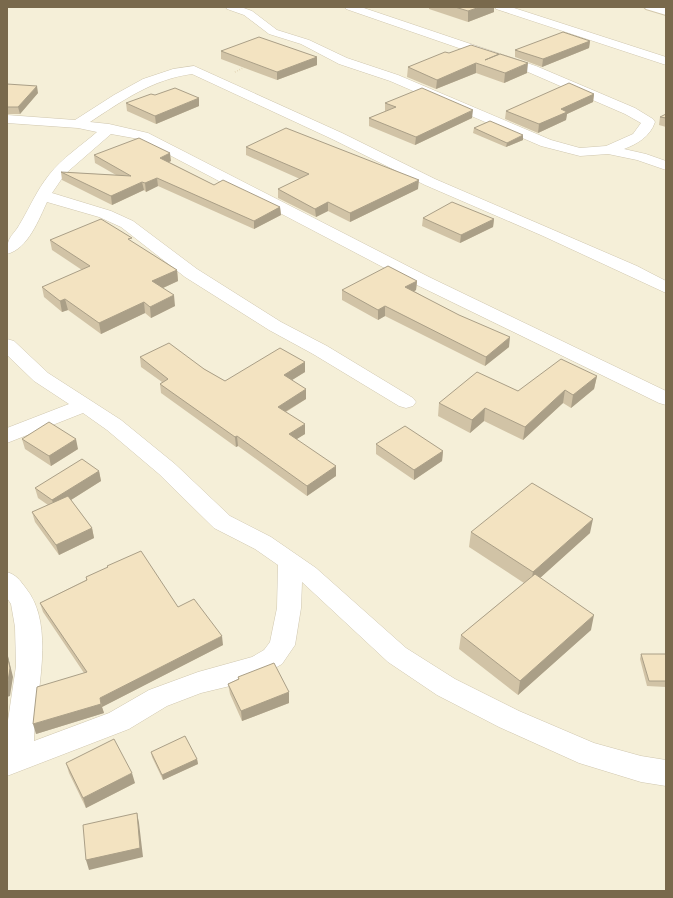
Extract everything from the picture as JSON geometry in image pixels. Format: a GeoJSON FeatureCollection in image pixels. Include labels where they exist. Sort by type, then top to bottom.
{"type":"FeatureCollection","features":[{"type":"Feature","properties":{"kind":"street"},"geometry":{"type":"LineString","coordinates":[[231,7],[248,13],[273,32],[305,42],[312,47],[343,61],[394,78],[526,136],[570,150],[594,152],[608,150],[641,134],[647,126],[648,122],[630,111],[532,69],[350,7]]}},
{"type":"Feature","properties":{"kind":"street"},"geometry":{"type":"LineString","coordinates":[[500,7],[666,61]]}},
{"type":"Feature","properties":{"kind":"street"},"geometry":{"type":"LineString","coordinates":[[650,7],[666,12]]}},
{"type":"Feature","properties":{"kind":"street"},"geometry":{"type":"LineString","coordinates":[[78,124],[131,89],[171,73],[198,71],[337,136],[430,182],[576,245],[666,288]]}},
{"type":"Feature","properties":{"kind":"street"},"geometry":{"type":"LineString","coordinates":[[7,119],[78,124],[109,128],[143,136],[423,281],[666,399]]}},
{"type":"Feature","properties":{"kind":"street"},"geometry":{"type":"LineString","coordinates":[[7,249],[23,234],[42,195],[55,177],[109,128]]}},
{"type":"Feature","properties":{"kind":"street"},"geometry":{"type":"LineString","coordinates":[[608,150],[641,157],[666,166]]}},
{"type":"Feature","properties":{"kind":"street"},"geometry":{"type":"LineString","coordinates":[[42,195],[105,214],[128,224],[191,273],[275,326],[320,350],[406,402]]}},
{"type":"Feature","properties":{"kind":"street"},"geometry":{"type":"LineString","coordinates":[[7,345],[41,377],[114,425],[167,468],[222,522],[263,543],[308,574],[396,655],[446,687],[509,719],[589,754],[641,769],[666,773]]}},
{"type":"Feature","properties":{"kind":"street"},"geometry":{"type":"LineString","coordinates":[[7,436],[83,406]]}},
{"type":"Feature","properties":{"kind":"street"},"geometry":{"type":"LineString","coordinates":[[13,762],[119,721],[158,698],[198,683],[261,664],[273,657],[282,645],[289,608],[290,561]]}},
{"type":"Feature","properties":{"kind":"street"},"geometry":{"type":"LineString","coordinates":[[7,581],[23,601],[28,627],[29,666],[21,727],[13,762]]}},
{"type":"Feature","properties":{"kind":"path"},"geometry":{"type":"LineString","coordinates":[[233,73],[251,64]]}},
{"type":"Feature","properties":{"kind":"shaded area"},"geometry":{"type":"Polygon","coordinates":[[[7,7],[666,7],[666,891],[7,891],[7,7]]]}},
{"type":"Feature","properties":{"kind":"building"},"geometry":{"type":"Polygon","coordinates":[[[455,7],[480,7],[468,11],[455,7]]]}},
{"type":"Feature","properties":{"kind":"building"},"geometry":{"type":"Polygon","coordinates":[[[563,32],[590,41],[543,59],[515,50],[563,32]]]}},
{"type":"Feature","properties":{"kind":"building"},"geometry":{"type":"Polygon","coordinates":[[[259,37],[317,57],[277,72],[221,51],[259,37]]]}},
{"type":"Feature","properties":{"kind":"building"},"geometry":{"type":"Polygon","coordinates":[[[471,45],[499,54],[485,60],[500,54],[528,63],[505,73],[476,63],[437,80],[408,67],[445,52],[449,53],[471,45]]]}},
{"type":"Feature","properties":{"kind":"building"},"geometry":{"type":"Polygon","coordinates":[[[569,83],[594,94],[561,109],[567,112],[539,124],[506,111],[569,83]]]}},
{"type":"Feature","properties":{"kind":"building"},"geometry":{"type":"Polygon","coordinates":[[[7,84],[37,86],[18,107],[7,107],[7,84]]]}},
{"type":"Feature","properties":{"kind":"building"},"geometry":{"type":"Polygon","coordinates":[[[175,88],[199,98],[155,116],[126,103],[151,94],[155,95],[175,88]]]}},
{"type":"Feature","properties":{"kind":"building"},"geometry":{"type":"Polygon","coordinates":[[[422,88],[473,110],[416,137],[369,118],[396,107],[385,103],[422,88]]]}},
{"type":"Feature","properties":{"kind":"building"},"geometry":{"type":"Polygon","coordinates":[[[666,114],[666,118],[660,117],[666,114]]]}},
{"type":"Feature","properties":{"kind":"building"},"geometry":{"type":"Polygon","coordinates":[[[490,121],[523,135],[507,143],[474,128],[490,121]]]}},
{"type":"Feature","properties":{"kind":"building"},"geometry":{"type":"Polygon","coordinates":[[[286,128],[419,180],[350,213],[328,202],[315,209],[278,189],[309,174],[246,147],[286,128]]]}},
{"type":"Feature","properties":{"kind":"building"},"geometry":{"type":"Polygon","coordinates":[[[139,138],[170,153],[160,158],[214,185],[223,180],[280,207],[254,221],[157,178],[145,183],[142,182],[111,196],[61,172],[131,176],[94,155],[139,138]]]}},
{"type":"Feature","properties":{"kind":"building"},"geometry":{"type":"Polygon","coordinates":[[[452,202],[494,219],[461,235],[423,218],[452,202]]]}},
{"type":"Feature","properties":{"kind":"building"},"geometry":{"type":"Polygon","coordinates":[[[101,219],[132,238],[128,239],[177,270],[152,281],[174,295],[150,307],[144,302],[99,323],[65,299],[60,301],[42,287],[90,266],[50,240],[101,219]]]}},
{"type":"Feature","properties":{"kind":"building"},"geometry":{"type":"Polygon","coordinates":[[[388,266],[417,281],[405,287],[459,315],[510,337],[486,357],[385,306],[378,310],[342,290],[388,266]]]}},
{"type":"Feature","properties":{"kind":"building"},"geometry":{"type":"Polygon","coordinates":[[[169,343],[204,369],[225,381],[280,348],[305,362],[284,375],[306,389],[278,407],[305,424],[289,434],[336,466],[307,486],[160,384],[168,379],[140,357],[169,343]]]}},
{"type":"Feature","properties":{"kind":"building"},"geometry":{"type":"Polygon","coordinates":[[[561,359],[597,376],[573,395],[565,390],[525,427],[485,408],[472,420],[439,403],[477,372],[518,391],[561,359]]]}},
{"type":"Feature","properties":{"kind":"building"},"geometry":{"type":"Polygon","coordinates":[[[49,422],[76,439],[49,456],[22,439],[49,422]]]}},
{"type":"Feature","properties":{"kind":"building"},"geometry":{"type":"Polygon","coordinates":[[[405,426],[443,451],[414,470],[376,444],[405,426]]]}},
{"type":"Feature","properties":{"kind":"building"},"geometry":{"type":"Polygon","coordinates":[[[82,459],[99,471],[52,500],[35,488],[82,459]]]}},
{"type":"Feature","properties":{"kind":"building"},"geometry":{"type":"Polygon","coordinates":[[[532,483],[593,519],[533,572],[471,532],[532,483]]]}},
{"type":"Feature","properties":{"kind":"building"},"geometry":{"type":"Polygon","coordinates":[[[68,496],[92,528],[56,545],[32,512],[68,496]]]}},
{"type":"Feature","properties":{"kind":"building"},"geometry":{"type":"Polygon","coordinates":[[[141,551],[178,607],[194,599],[222,636],[100,698],[101,704],[33,724],[37,687],[87,672],[40,603],[87,580],[86,577],[108,567],[107,566],[141,551]]]}},
{"type":"Feature","properties":{"kind":"building"},"geometry":{"type":"Polygon","coordinates":[[[535,574],[594,615],[520,681],[461,635],[535,574]]]}},
{"type":"Feature","properties":{"kind":"building"},"geometry":{"type":"Polygon","coordinates":[[[641,654],[666,654],[666,681],[649,681],[641,654]]]}},
{"type":"Feature","properties":{"kind":"building"},"geometry":{"type":"Polygon","coordinates":[[[7,655],[10,668],[7,688],[7,655]]]}},
{"type":"Feature","properties":{"kind":"building"},"geometry":{"type":"Polygon","coordinates":[[[274,663],[289,692],[241,711],[228,684],[239,679],[238,677],[274,663]]]}},
{"type":"Feature","properties":{"kind":"building"},"geometry":{"type":"Polygon","coordinates":[[[185,736],[197,759],[162,775],[151,752],[185,736]]]}},
{"type":"Feature","properties":{"kind":"building"},"geometry":{"type":"Polygon","coordinates":[[[114,739],[132,773],[83,798],[66,763],[114,739]]]}},
{"type":"Feature","properties":{"kind":"building"},"geometry":{"type":"Polygon","coordinates":[[[137,813],[140,848],[86,860],[83,825],[137,813]]]}}]}
